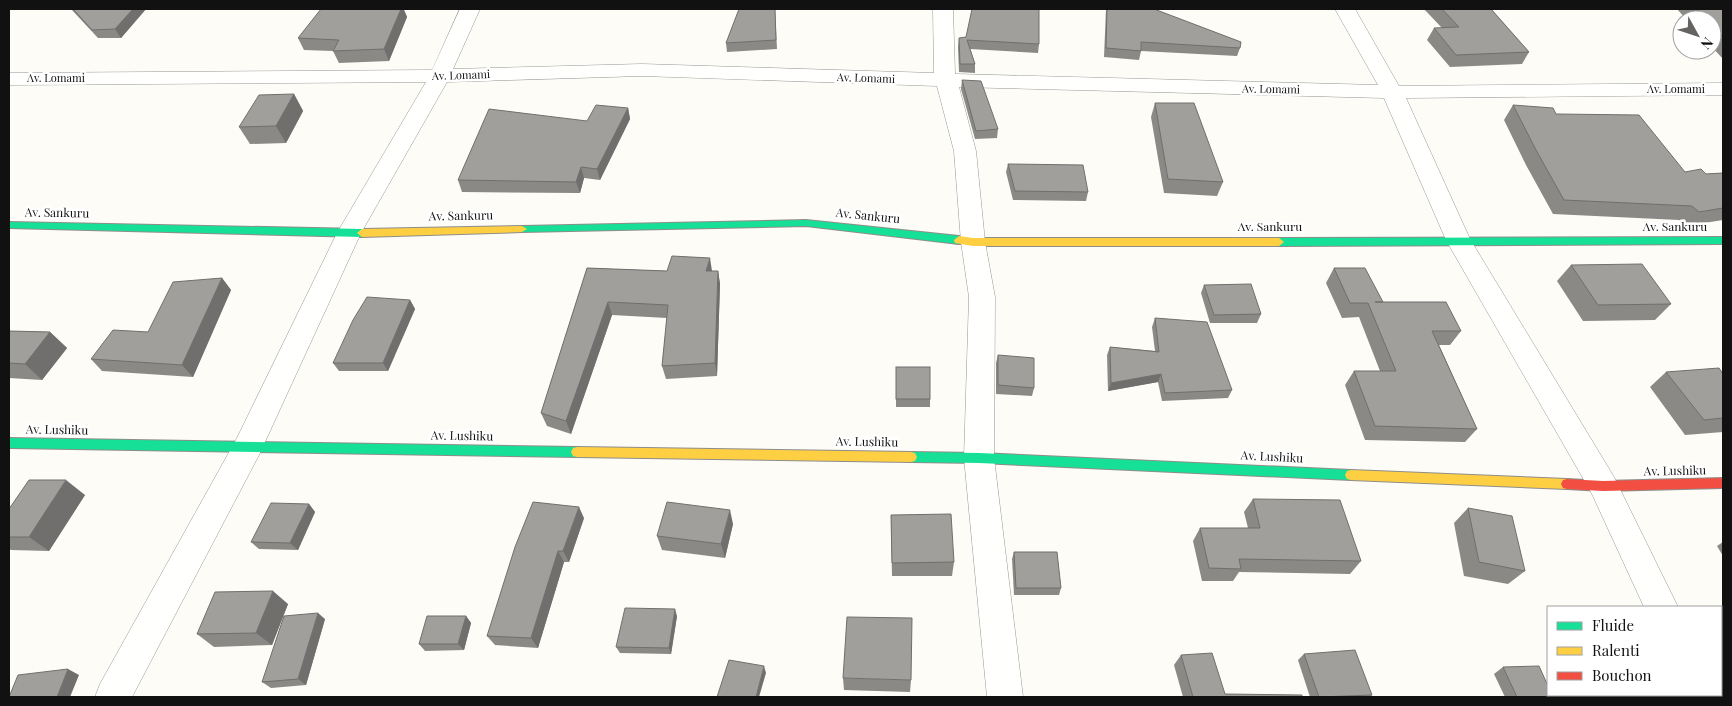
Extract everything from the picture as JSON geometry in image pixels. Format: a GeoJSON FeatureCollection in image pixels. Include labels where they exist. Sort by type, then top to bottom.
{"type":"FeatureCollection","features":[{"type":"Feature","properties":{"kind":"street"},"geometry":{"type":"LineString","coordinates":[[113,697],[248,446],[349,232],[440,76],[470,9]]}},
{"type":"Feature","properties":{"kind":"street"},"geometry":{"type":"LineString","coordinates":[[943,9],[945,80],[951,93],[965,151],[973,242],[982,298],[978,458],[1005,697]]}},
{"type":"Feature","properties":{"kind":"street"},"geometry":{"type":"LineString","coordinates":[[1345,9],[1392,92],[1458,240],[1603,486],[1661,606]]}},
{"type":"Feature","properties":{"kind":"street","name":"Av. Lomami"},"geometry":{"type":"LineString","coordinates":[[9,79],[440,76],[642,70],[1392,92],[1723,89]]}},
{"type":"Feature","properties":{"kind":"street","name":"Av. Sankuru"},"geometry":{"type":"LineString","coordinates":[[9,225],[349,232],[806,223],[973,242],[1723,241]]}},
{"type":"Feature","properties":{"kind":"street","name":"Av. Lushiku"},"geometry":{"type":"LineString","coordinates":[[9,443],[978,458],[1603,486],[1723,483]]}},
{"type":"Feature","properties":{"kind":"building"},"geometry":{"type":"Polygon","coordinates":[[[73,9],[133,9],[115,29],[92,30],[73,9]]]}},
{"type":"Feature","properties":{"kind":"building"},"geometry":{"type":"Polygon","coordinates":[[[321,9],[401,9],[384,49],[333,51],[339,40],[298,38],[321,9]]]}},
{"type":"Feature","properties":{"kind":"building"},"geometry":{"type":"Polygon","coordinates":[[[739,9],[775,9],[776,40],[726,43],[739,9]]]}},
{"type":"Feature","properties":{"kind":"building"},"geometry":{"type":"Polygon","coordinates":[[[972,9],[1039,9],[1039,44],[967,40],[975,64],[960,64],[959,38],[966,37],[972,9]]]}},
{"type":"Feature","properties":{"kind":"building"},"geometry":{"type":"Polygon","coordinates":[[[1107,9],[1154,9],[1241,42],[1240,48],[1141,42],[1141,51],[1106,48],[1107,9]]]}},
{"type":"Feature","properties":{"kind":"building"},"geometry":{"type":"Polygon","coordinates":[[[1442,9],[1491,9],[1529,52],[1456,55],[1434,28],[1459,27],[1442,9]]]}},
{"type":"Feature","properties":{"kind":"building"},"geometry":{"type":"Polygon","coordinates":[[[1723,9],[1723,37],[1722,10],[1698,10],[1723,9]]]}},
{"type":"Feature","properties":{"kind":"building"},"geometry":{"type":"Polygon","coordinates":[[[962,80],[981,81],[998,129],[976,131],[962,80]]]}},
{"type":"Feature","properties":{"kind":"building"},"geometry":{"type":"Polygon","coordinates":[[[294,94],[276,126],[239,127],[259,95],[294,94]]]}},
{"type":"Feature","properties":{"kind":"building"},"geometry":{"type":"Polygon","coordinates":[[[1155,103],[1194,103],[1223,182],[1168,179],[1155,103]]]}},
{"type":"Feature","properties":{"kind":"building"},"geometry":{"type":"Polygon","coordinates":[[[596,105],[628,108],[597,169],[581,167],[576,182],[458,180],[489,109],[587,121],[596,105]]]}},
{"type":"Feature","properties":{"kind":"building"},"geometry":{"type":"Polygon","coordinates":[[[1513,105],[1553,108],[1556,114],[1639,115],[1685,172],[1701,169],[1706,174],[1723,173],[1723,208],[1699,212],[1692,206],[1564,200],[1513,105]]]}},
{"type":"Feature","properties":{"kind":"building"},"geometry":{"type":"Polygon","coordinates":[[[1008,164],[1083,165],[1088,192],[1015,191],[1008,164]]]}},
{"type":"Feature","properties":{"kind":"building"},"geometry":{"type":"Polygon","coordinates":[[[672,256],[710,258],[706,271],[718,271],[715,363],[662,366],[668,305],[608,302],[566,421],[541,413],[587,268],[667,271],[672,256]]]}},
{"type":"Feature","properties":{"kind":"building"},"geometry":{"type":"Polygon","coordinates":[[[1642,264],[1671,304],[1598,305],[1571,265],[1642,264]]]}},
{"type":"Feature","properties":{"kind":"building"},"geometry":{"type":"Polygon","coordinates":[[[1334,268],[1365,268],[1383,302],[1446,302],[1461,331],[1432,331],[1477,429],[1375,426],[1354,371],[1396,371],[1368,303],[1350,303],[1334,268]]]}},
{"type":"Feature","properties":{"kind":"building"},"geometry":{"type":"Polygon","coordinates":[[[222,278],[182,365],[91,359],[113,330],[148,332],[173,282],[222,278]]]}},
{"type":"Feature","properties":{"kind":"building"},"geometry":{"type":"Polygon","coordinates":[[[1251,284],[1261,314],[1214,315],[1204,285],[1251,284]]]}},
{"type":"Feature","properties":{"kind":"building"},"geometry":{"type":"Polygon","coordinates":[[[367,297],[410,300],[383,363],[333,363],[353,320],[367,297]]]}},
{"type":"Feature","properties":{"kind":"building"},"geometry":{"type":"Polygon","coordinates":[[[1155,318],[1207,322],[1232,390],[1165,393],[1161,374],[1111,383],[1110,347],[1159,352],[1155,318]]]}},
{"type":"Feature","properties":{"kind":"building"},"geometry":{"type":"Polygon","coordinates":[[[9,331],[50,332],[25,364],[9,363],[9,331]]]}},
{"type":"Feature","properties":{"kind":"building"},"geometry":{"type":"Polygon","coordinates":[[[998,355],[1034,358],[1034,388],[998,385],[998,355]]]}},
{"type":"Feature","properties":{"kind":"building"},"geometry":{"type":"Polygon","coordinates":[[[896,367],[930,367],[930,399],[896,399],[896,367]]]}},
{"type":"Feature","properties":{"kind":"building"},"geometry":{"type":"Polygon","coordinates":[[[1719,368],[1723,374],[1723,418],[1704,420],[1666,372],[1719,368]]]}},
{"type":"Feature","properties":{"kind":"building"},"geometry":{"type":"Polygon","coordinates":[[[29,480],[66,480],[29,537],[9,537],[9,509],[29,480]]]}},
{"type":"Feature","properties":{"kind":"building"},"geometry":{"type":"Polygon","coordinates":[[[1253,499],[1340,500],[1361,561],[1239,559],[1241,569],[1209,568],[1200,528],[1260,528],[1253,499]]]}},
{"type":"Feature","properties":{"kind":"building"},"geometry":{"type":"Polygon","coordinates":[[[533,502],[579,507],[563,551],[558,551],[531,638],[487,636],[515,547],[533,502]]]}},
{"type":"Feature","properties":{"kind":"building"},"geometry":{"type":"Polygon","coordinates":[[[667,502],[730,510],[721,544],[657,536],[667,502]]]}},
{"type":"Feature","properties":{"kind":"building"},"geometry":{"type":"Polygon","coordinates":[[[271,503],[309,504],[290,543],[251,542],[271,503]]]}},
{"type":"Feature","properties":{"kind":"building"},"geometry":{"type":"Polygon","coordinates":[[[1468,508],[1512,516],[1525,571],[1479,562],[1468,508]]]}},
{"type":"Feature","properties":{"kind":"building"},"geometry":{"type":"Polygon","coordinates":[[[951,514],[954,562],[892,563],[891,515],[951,514]]]}},
{"type":"Feature","properties":{"kind":"building"},"geometry":{"type":"Polygon","coordinates":[[[1014,552],[1057,552],[1061,588],[1016,588],[1014,552]]]}},
{"type":"Feature","properties":{"kind":"building"},"geometry":{"type":"Polygon","coordinates":[[[273,591],[256,633],[197,634],[215,592],[273,591]]]}},
{"type":"Feature","properties":{"kind":"building"},"geometry":{"type":"Polygon","coordinates":[[[625,608],[675,609],[669,648],[616,647],[625,608]]]}},
{"type":"Feature","properties":{"kind":"building"},"geometry":{"type":"Polygon","coordinates":[[[318,613],[298,679],[262,682],[284,616],[318,613]]]}},
{"type":"Feature","properties":{"kind":"building"},"geometry":{"type":"Polygon","coordinates":[[[427,616],[466,616],[458,644],[419,644],[427,616]]]}},
{"type":"Feature","properties":{"kind":"building"},"geometry":{"type":"Polygon","coordinates":[[[847,617],[912,618],[911,680],[843,678],[847,617]]]}},
{"type":"Feature","properties":{"kind":"building"},"geometry":{"type":"Polygon","coordinates":[[[1355,650],[1372,695],[1319,697],[1304,654],[1355,650]]]}},
{"type":"Feature","properties":{"kind":"building"},"geometry":{"type":"Polygon","coordinates":[[[1212,653],[1225,694],[1302,695],[1302,697],[1193,697],[1181,655],[1212,653]]]}},
{"type":"Feature","properties":{"kind":"building"},"geometry":{"type":"Polygon","coordinates":[[[729,660],[764,666],[756,697],[717,697],[729,660]]]}},
{"type":"Feature","properties":{"kind":"building"},"geometry":{"type":"Polygon","coordinates":[[[1539,666],[1547,684],[1547,696],[1554,697],[1517,697],[1503,667],[1539,666]]]}},
{"type":"Feature","properties":{"kind":"building"},"geometry":{"type":"Polygon","coordinates":[[[68,669],[57,697],[9,697],[18,675],[68,669]]]}},
{"type":"Feature","properties":{"kind":"traffic: fast"},"geometry":{"type":"LineString","coordinates":[[522,229],[806,223],[959,240]]}},
{"type":"Feature","properties":{"kind":"traffic: fast"},"geometry":{"type":"LineString","coordinates":[[9,225],[362,233]]}},
{"type":"Feature","properties":{"kind":"traffic: fast"},"geometry":{"type":"LineString","coordinates":[[1279,242],[1723,241]]}},
{"type":"Feature","properties":{"kind":"traffic: fast"},"geometry":{"type":"LineString","coordinates":[[9,443],[577,452]]}},
{"type":"Feature","properties":{"kind":"traffic: fast"},"geometry":{"type":"LineString","coordinates":[[911,457],[979,458],[1351,475]]}},
{"type":"Feature","properties":{"kind":"traffic: slow"},"geometry":{"type":"LineString","coordinates":[[362,233],[522,229]]}},
{"type":"Feature","properties":{"kind":"traffic: slow"},"geometry":{"type":"LineString","coordinates":[[959,240],[973,242],[1279,242]]}},
{"type":"Feature","properties":{"kind":"traffic: slow"},"geometry":{"type":"LineString","coordinates":[[577,452],[911,457]]}},
{"type":"Feature","properties":{"kind":"traffic: slow"},"geometry":{"type":"LineString","coordinates":[[1351,475],[1567,484]]}},
{"type":"Feature","properties":{"kind":"traffic: jam"},"geometry":{"type":"LineString","coordinates":[[1567,484],[1603,486],[1723,483]]}}]}
